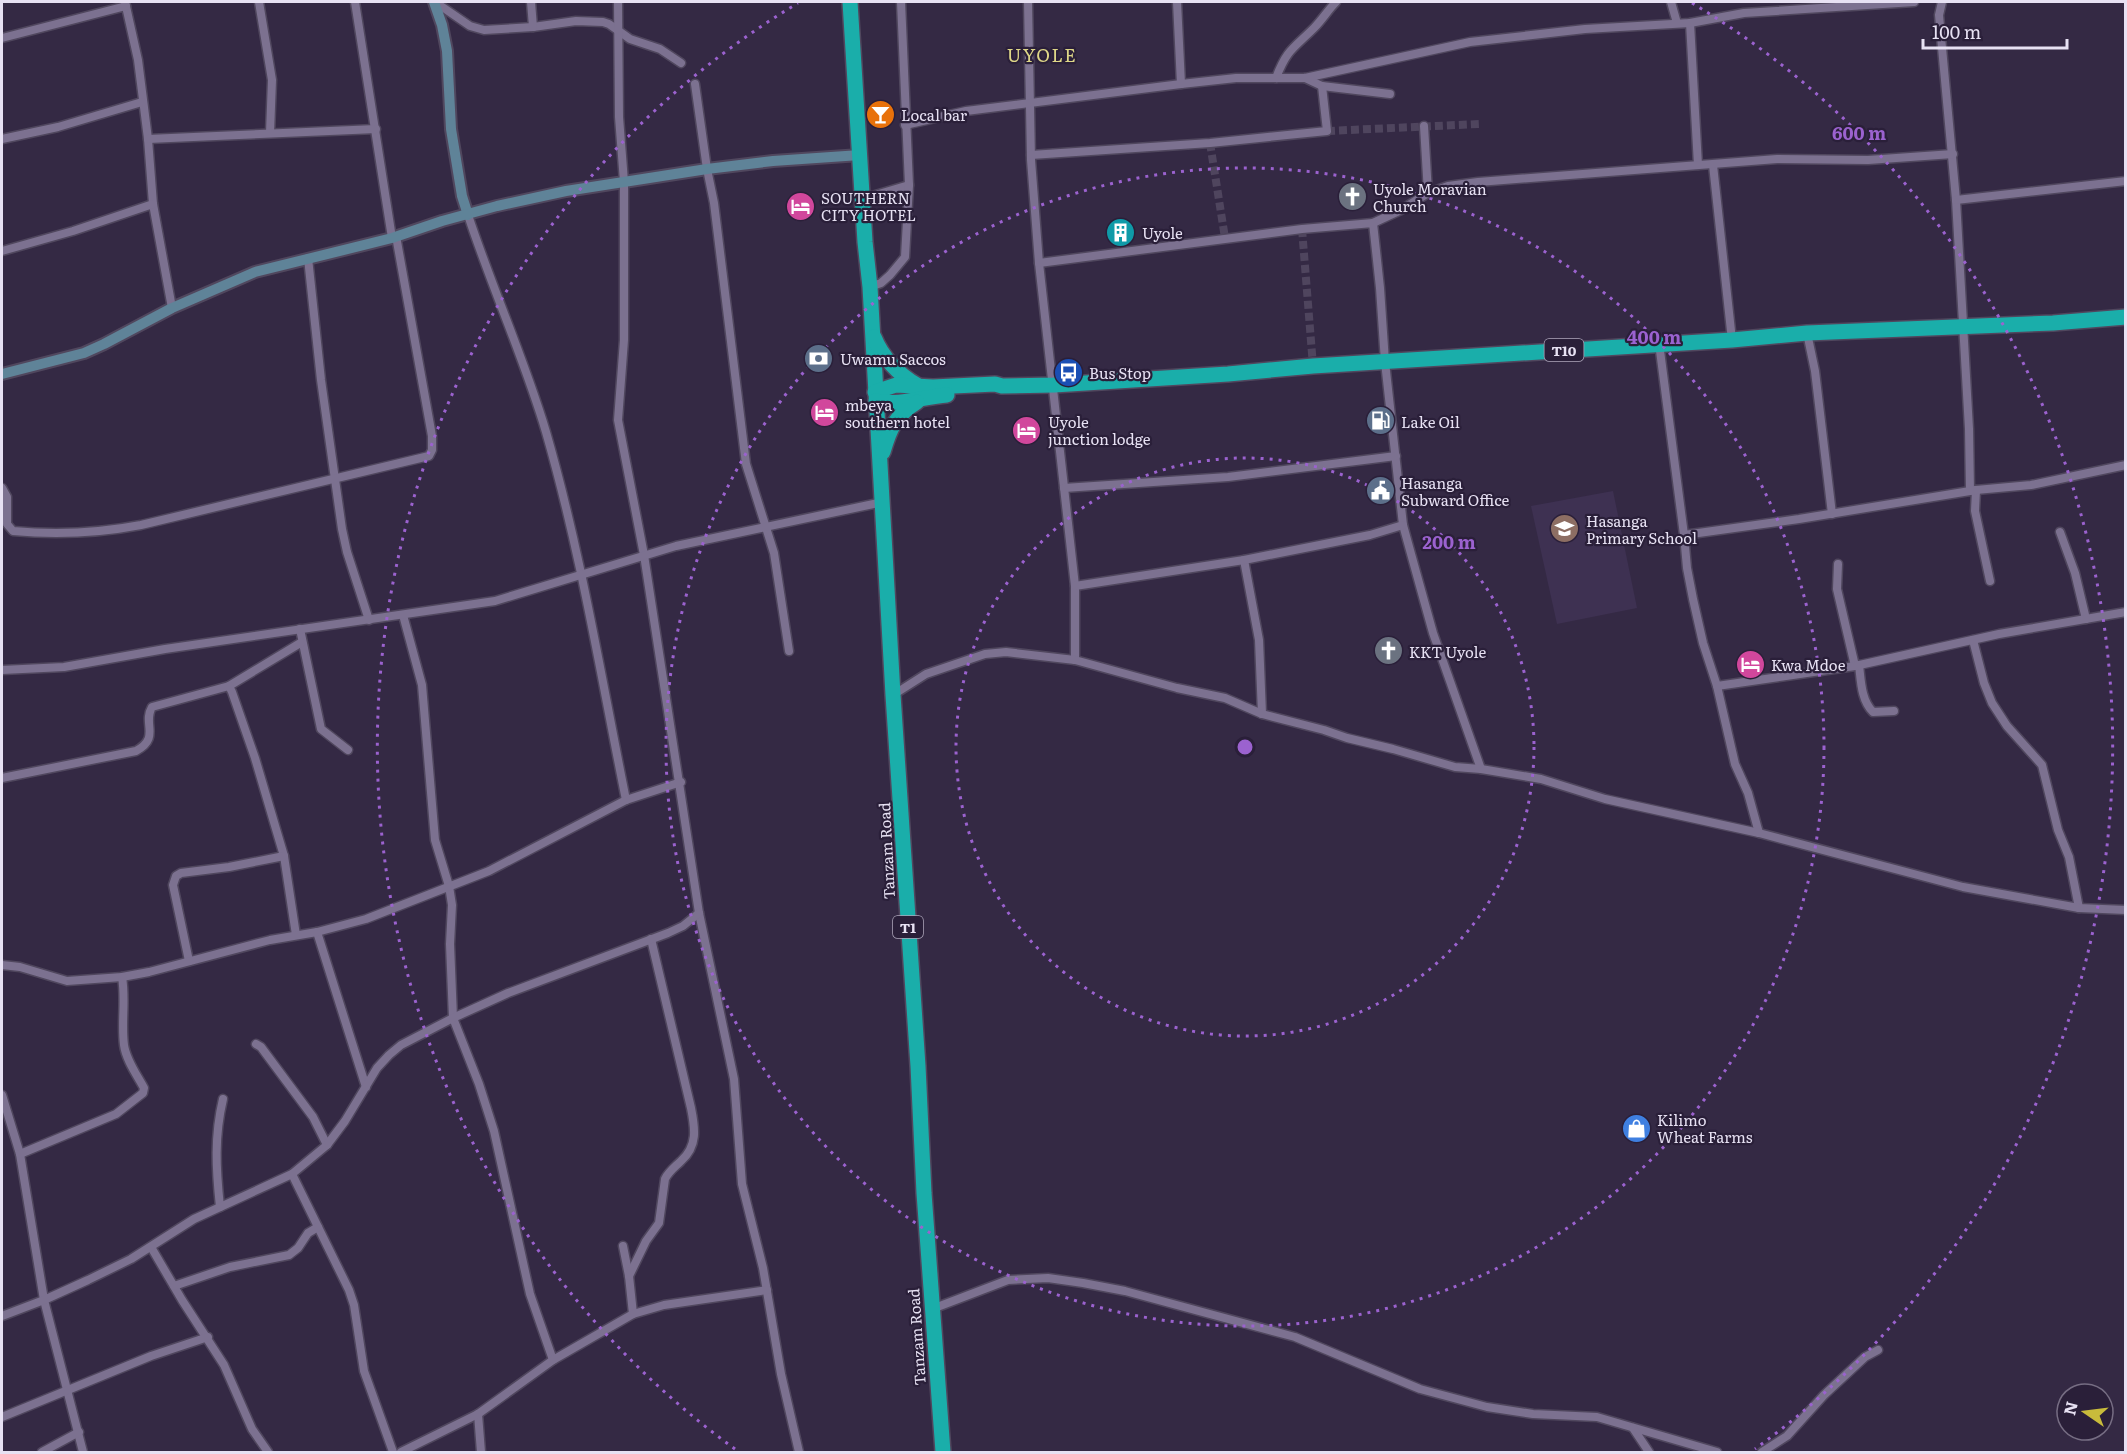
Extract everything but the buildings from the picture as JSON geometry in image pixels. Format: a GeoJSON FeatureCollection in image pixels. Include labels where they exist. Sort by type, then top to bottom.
{"type":"FeatureCollection","features":[{"type":"Feature","properties":{"kind":"highway","name":"T1"},"geometry":{"type":"LineString","coordinates":[[850,2],[862,199],[870,287],[875,396]]}},
{"type":"Feature","properties":{"kind":"highway","name":"T10"},"geometry":{"type":"LineString","coordinates":[[875,396],[895,404],[922,392],[995,384],[1002,386],[1054,385],[1659,343],[1732,340],[1807,333],[2126,317]]}},
{"type":"Feature","properties":{"kind":"highway"},"geometry":{"type":"LineString","coordinates":[[872,331],[878,348],[907,380],[922,392],[895,421],[887,438],[880,463]]}},
{"type":"Feature","properties":{"kind":"highway","name":"Tanzam Road"},"geometry":{"type":"LineString","coordinates":[[875,396],[932,1310],[943,1452]]}},
{"type":"Feature","properties":{"kind":"street"},"geometry":{"type":"LineString","coordinates":[[259,2],[272,80],[270,133]]}},
{"type":"Feature","properties":{"kind":"street"},"geometry":{"type":"LineString","coordinates":[[2,488],[7,497],[7,524],[13,531],[96,532],[141,525],[429,456],[432,450],[432,436],[394,237],[356,2]]}},
{"type":"Feature","properties":{"kind":"street"},"geometry":{"type":"LineString","coordinates":[[434,2],[476,29],[533,27],[576,21],[609,24],[630,39],[660,49],[681,63]]}},
{"type":"Feature","properties":{"kind":"street"},"geometry":{"type":"LineString","coordinates":[[434,2],[442,25],[447,51],[451,129],[462,196],[492,285],[536,402],[562,493],[582,574],[626,800]]}},
{"type":"Feature","properties":{"kind":"street"},"geometry":{"type":"LineString","coordinates":[[531,2],[533,27]]}},
{"type":"Feature","properties":{"kind":"street"},"geometry":{"type":"LineString","coordinates":[[618,2],[619,117],[624,182],[624,340],[618,420],[644,555],[681,782],[699,913],[734,1078],[742,1184],[767,1290],[778,1358],[799,1452]]}},
{"type":"Feature","properties":{"kind":"street"},"geometry":{"type":"LineString","coordinates":[[870,287],[881,283],[905,256],[909,185],[901,2]]}},
{"type":"Feature","properties":{"kind":"street"},"geometry":{"type":"LineString","coordinates":[[1028,2],[1031,155],[1039,263],[1075,586],[1075,660]]}},
{"type":"Feature","properties":{"kind":"street"},"geometry":{"type":"LineString","coordinates":[[1177,2],[1181,84]]}},
{"type":"Feature","properties":{"kind":"street"},"geometry":{"type":"LineString","coordinates":[[1324,2],[1327,11]]}},
{"type":"Feature","properties":{"kind":"street"},"geometry":{"type":"LineString","coordinates":[[1276,78],[1283,59],[1290,50],[1316,27],[1336,2]]}},
{"type":"Feature","properties":{"kind":"street"},"geometry":{"type":"LineString","coordinates":[[1671,2],[1677,23]]}},
{"type":"Feature","properties":{"kind":"street"},"geometry":{"type":"LineString","coordinates":[[905,125],[966,111],[1181,84],[1236,78],[1305,78],[1470,42],[1585,29],[1690,23],[1744,13],[1861,3],[1914,2]]}},
{"type":"Feature","properties":{"kind":"street"},"geometry":{"type":"LineString","coordinates":[[1942,2],[1939,15],[1953,154],[1973,490],[1975,511],[1990,581]]}},
{"type":"Feature","properties":{"kind":"street"},"geometry":{"type":"LineString","coordinates":[[2,38],[125,4],[138,60],[153,204],[172,308]]}},
{"type":"Feature","properties":{"kind":"street"},"geometry":{"type":"LineString","coordinates":[[1690,23],[1698,165]]}},
{"type":"Feature","properties":{"kind":"street"},"geometry":{"type":"LineString","coordinates":[[1305,78],[1322,86],[1390,94]]}},
{"type":"Feature","properties":{"kind":"street"},"geometry":{"type":"LineString","coordinates":[[695,84],[714,203],[746,464],[767,527],[777,567],[789,651]]}},
{"type":"Feature","properties":{"kind":"street"},"geometry":{"type":"LineString","coordinates":[[1031,155],[1210,143],[1327,131],[1322,86]]}},
{"type":"Feature","properties":{"kind":"street"},"geometry":{"type":"LineString","coordinates":[[2,139],[58,127],[142,102]]}},
{"type":"Feature","properties":{"kind":"street"},"geometry":{"type":"LineString","coordinates":[[1424,126],[1428,193]]}},
{"type":"Feature","properties":{"kind":"street"},"geometry":{"type":"LineString","coordinates":[[148,139],[376,129]]}},
{"type":"Feature","properties":{"kind":"street"},"geometry":{"type":"LineString","coordinates":[[1039,263],[1302,229],[1373,223],[1401,210],[1428,193],[1448,186],[1478,182],[1581,176],[1777,159],[1868,160],[1953,154]]}},
{"type":"Feature","properties":{"kind":"street"},"geometry":{"type":"LineString","coordinates":[[2,374],[84,353],[235,279],[540,196],[707,169],[773,161],[860,155]]}},
{"type":"Feature","properties":{"kind":"street"},"geometry":{"type":"LineString","coordinates":[[1713,165],[1732,340]]}},
{"type":"Feature","properties":{"kind":"street"},"geometry":{"type":"LineString","coordinates":[[1956,200],[2126,181]]}},
{"type":"Feature","properties":{"kind":"street"},"geometry":{"type":"LineString","coordinates":[[862,199],[909,185]]}},
{"type":"Feature","properties":{"kind":"street"},"geometry":{"type":"LineString","coordinates":[[2,251],[73,231],[153,204]]}},
{"type":"Feature","properties":{"kind":"street"},"geometry":{"type":"LineString","coordinates":[[1373,223],[1403,525],[1433,633],[1481,769]]}},
{"type":"Feature","properties":{"kind":"street"},"geometry":{"type":"LineString","coordinates":[[308,258],[321,380],[347,552],[369,620]]}},
{"type":"Feature","properties":{"kind":"street"},"geometry":{"type":"LineString","coordinates":[[1807,333],[1815,370],[1832,514]]}},
{"type":"Feature","properties":{"kind":"street"},"geometry":{"type":"LineString","coordinates":[[1659,343],[1687,568],[1693,599],[1735,764],[1748,793],[1759,833]]}},
{"type":"Feature","properties":{"kind":"street"},"geometry":{"type":"LineString","coordinates":[[1064,488],[1228,477],[1396,456]]}},
{"type":"Feature","properties":{"kind":"street"},"geometry":{"type":"LineString","coordinates":[[1684,535],[1832,514],[1973,490],[2031,485],[2126,465]]}},
{"type":"Feature","properties":{"kind":"street"},"geometry":{"type":"LineString","coordinates":[[2,670],[64,667],[165,649],[495,601],[704,539],[883,502]]}},
{"type":"Feature","properties":{"kind":"street"},"geometry":{"type":"LineString","coordinates":[[1075,586],[1244,560],[1371,536],[1403,525]]}},
{"type":"Feature","properties":{"kind":"street"},"geometry":{"type":"LineString","coordinates":[[2060,532],[2086,619]]}},
{"type":"Feature","properties":{"kind":"street"},"geometry":{"type":"LineString","coordinates":[[1244,560],[1259,640],[1262,714]]}},
{"type":"Feature","properties":{"kind":"street"},"geometry":{"type":"LineString","coordinates":[[1838,564],[1838,589],[1869,708],[1879,713],[1893,711]]}},
{"type":"Feature","properties":{"kind":"street"},"geometry":{"type":"LineString","coordinates":[[1717,686],[1857,665],[1973,640],[2126,612]]}},
{"type":"Feature","properties":{"kind":"street"},"geometry":{"type":"LineString","coordinates":[[403,615],[422,685],[435,840],[449,886],[452,905],[450,944],[453,1018],[479,1084],[494,1131],[530,1294],[553,1360]]}},
{"type":"Feature","properties":{"kind":"street"},"geometry":{"type":"LineString","coordinates":[[300,629],[321,729],[348,750]]}},
{"type":"Feature","properties":{"kind":"street"},"geometry":{"type":"LineString","coordinates":[[1973,640],[1984,683],[1992,703],[2007,726],[2042,765],[2058,830],[2069,857],[2079,908]]}},
{"type":"Feature","properties":{"kind":"street"},"geometry":{"type":"LineString","coordinates":[[2,778],[136,751],[145,746],[149,740],[152,707],[229,686],[302,642]]}},
{"type":"Feature","properties":{"kind":"street"},"geometry":{"type":"LineString","coordinates":[[893,695],[926,674],[985,654],[1006,652],[1075,660],[1177,688],[1225,698],[1262,714],[1437,763],[1541,779],[1605,799],[1759,833],[1963,887],[2079,908],[2126,910]]}},
{"type":"Feature","properties":{"kind":"street"},"geometry":{"type":"LineString","coordinates":[[229,686],[255,758],[284,856],[296,935]]}},
{"type":"Feature","properties":{"kind":"street"},"geometry":{"type":"LineString","coordinates":[[2,965],[20,967],[67,981],[122,977],[366,919],[489,871],[626,800],[681,782]]}},
{"type":"Feature","properties":{"kind":"street"},"geometry":{"type":"LineString","coordinates":[[189,961],[173,885],[176,876],[181,873],[229,867],[284,856]]}},
{"type":"Feature","properties":{"kind":"street"},"geometry":{"type":"LineString","coordinates":[[2,1316],[44,1300],[131,1259],[177,1229],[292,1174],[327,1145],[377,1068],[389,1054],[401,1045],[508,993],[683,926],[699,913]]}},
{"type":"Feature","properties":{"kind":"street"},"geometry":{"type":"LineString","coordinates":[[316,932],[366,1087]]}},
{"type":"Feature","properties":{"kind":"street"},"geometry":{"type":"LineString","coordinates":[[629,1276],[646,1241],[659,1223],[667,1174],[688,1155],[695,1135],[692,1108],[651,939]]}},
{"type":"Feature","properties":{"kind":"street"},"geometry":{"type":"LineString","coordinates":[[20,1154],[116,1114],[143,1093],[144,1088],[126,1054],[124,1045],[122,977]]}},
{"type":"Feature","properties":{"kind":"street"},"geometry":{"type":"LineString","coordinates":[[256,1044],[261,1047],[314,1117],[327,1145]]}},
{"type":"Feature","properties":{"kind":"street"},"geometry":{"type":"LineString","coordinates":[[220,1207],[215,1164],[222,1099]]}},
{"type":"Feature","properties":{"kind":"street"},"geometry":{"type":"LineString","coordinates":[[3,1101],[20,1154],[44,1300],[83,1452]]}},
{"type":"Feature","properties":{"kind":"street"},"geometry":{"type":"LineString","coordinates":[[292,1174],[349,1290],[354,1305],[364,1371],[393,1452]]}},
{"type":"Feature","properties":{"kind":"street"},"geometry":{"type":"LineString","coordinates":[[174,1286],[230,1267],[289,1255],[298,1248],[308,1233],[318,1227]]}},
{"type":"Feature","properties":{"kind":"street"},"geometry":{"type":"LineString","coordinates":[[623,1246],[633,1314]]}},
{"type":"Feature","properties":{"kind":"street"},"geometry":{"type":"LineString","coordinates":[[151,1247],[224,1365],[252,1429],[268,1452]]}},
{"type":"Feature","properties":{"kind":"street"},"geometry":{"type":"LineString","coordinates":[[932,1310],[1008,1280],[1048,1278],[1083,1283],[1125,1291],[1295,1337],[1420,1389],[1487,1407],[1533,1414],[1597,1417],[1717,1452]]}},
{"type":"Feature","properties":{"kind":"street"},"geometry":{"type":"LineString","coordinates":[[400,1452],[478,1414],[582,1341],[633,1314],[664,1305],[767,1290]]}},
{"type":"Feature","properties":{"kind":"street"},"geometry":{"type":"LineString","coordinates":[[2,1417],[67,1389],[207,1337]]}},
{"type":"Feature","properties":{"kind":"street"},"geometry":{"type":"LineString","coordinates":[[1762,1452],[1787,1436],[1824,1395],[1865,1357],[1878,1350]]}},
{"type":"Feature","properties":{"kind":"street"},"geometry":{"type":"LineString","coordinates":[[478,1414],[481,1452]]}},
{"type":"Feature","properties":{"kind":"street"},"geometry":{"type":"LineString","coordinates":[[1633,1428],[1649,1452]]}},
{"type":"Feature","properties":{"kind":"street"},"geometry":{"type":"LineString","coordinates":[[42,1452],[79,1432]]}},
{"type":"Feature","properties":{"kind":"shaded area"},"geometry":{"type":"Polygon","coordinates":[[[1613,491],[1637,608],[1557,624],[1531,506],[1613,491]]]}},
{"type":"Feature","properties":{"kind":"tunnel"},"geometry":{"type":"LineString","coordinates":[[1327,131],[1479,124]]}},
{"type":"Feature","properties":{"kind":"tunnel"},"geometry":{"type":"LineString","coordinates":[[1210,143],[1225,238]]}},
{"type":"Feature","properties":{"kind":"tunnel"},"geometry":{"type":"LineString","coordinates":[[1302,229],[1313,366]]}},
{"type":"Feature","properties":{"kind":"place","name":"Local bar"},"geometry":{"type":"Point","coordinates":[880,114]}},
{"type":"Feature","properties":{"kind":"place","name":"Uyole Moravian Church"},"geometry":{"type":"Point","coordinates":[1352,197]}},
{"type":"Feature","properties":{"kind":"place","name":"SOUTHERN CITY HOTEL"},"geometry":{"type":"Point","coordinates":[800,206]}},
{"type":"Feature","properties":{"kind":"place","name":"Uyole"},"geometry":{"type":"Point","coordinates":[1121,232]}},
{"type":"Feature","properties":{"kind":"place","name":"Uwamu Saccos"},"geometry":{"type":"Point","coordinates":[819,358]}},
{"type":"Feature","properties":{"kind":"place","name":"Bus Stop"},"geometry":{"type":"Point","coordinates":[1068,372]}},
{"type":"Feature","properties":{"kind":"place","name":"mbeya southern hotel"},"geometry":{"type":"Point","coordinates":[824,413]}},
{"type":"Feature","properties":{"kind":"place","name":"Lake Oil"},"geometry":{"type":"Point","coordinates":[1380,421]}},
{"type":"Feature","properties":{"kind":"place","name":"Uyole junction lodge"},"geometry":{"type":"Point","coordinates":[1027,430]}},
{"type":"Feature","properties":{"kind":"place","name":"Hasanga Subward Office"},"geometry":{"type":"Point","coordinates":[1380,491]}},
{"type":"Feature","properties":{"kind":"place","name":"Hasanga Primary School"},"geometry":{"type":"Point","coordinates":[1565,529]}},
{"type":"Feature","properties":{"kind":"place","name":"KKT Uyole"},"geometry":{"type":"Point","coordinates":[1388,651]}},
{"type":"Feature","properties":{"kind":"place","name":"Kwa Mdoe"},"geometry":{"type":"Point","coordinates":[1750,664]}},
{"type":"Feature","properties":{"kind":"place","name":"Kilimo Wheat Farms"},"geometry":{"type":"Point","coordinates":[1636,1128]}},
{"type":"Feature","properties":{"kind":"district","name":"UYOLE"},"geometry":{"type":"Point","coordinates":[1042,54]}}]}
